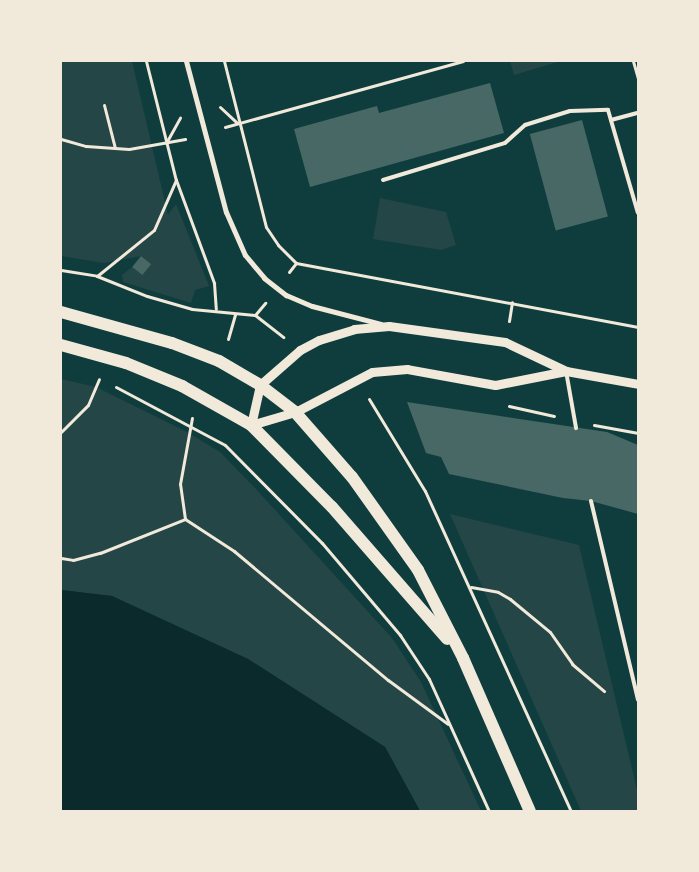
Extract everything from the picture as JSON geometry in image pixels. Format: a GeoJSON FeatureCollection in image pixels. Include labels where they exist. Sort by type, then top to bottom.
{"type":"FeatureCollection","features":[{"type":"Feature","properties":{"kind":"main road"},"geometry":{"type":"LineString","coordinates":[[61,312],[172,343],[219,361],[260,385],[294,412],[352,477],[418,570],[462,658],[530,811]]}},
{"type":"Feature","properties":{"kind":"main road"},"geometry":{"type":"LineString","coordinates":[[61,345],[126,362],[194,392],[252,425],[288,458],[391,572],[462,658]]}},
{"type":"Feature","properties":{"kind":"street"},"geometry":{"type":"LineString","coordinates":[[186,61],[234,236],[256,269],[277,288],[312,306],[389,326],[505,342],[566,371],[638,384]]}},
{"type":"Feature","properties":{"kind":"street"},"geometry":{"type":"LineString","coordinates":[[389,326],[335,334],[300,350],[260,385],[252,425],[294,412],[346,383],[372,372],[390,369],[495,385],[566,371]]}},
{"type":"Feature","properties":{"kind":"lane"},"geometry":{"type":"LineString","coordinates":[[383,180],[505,143],[525,125],[570,112],[608,110],[638,213]]}},
{"type":"Feature","properties":{"kind":"lane"},"geometry":{"type":"LineString","coordinates":[[611,120],[638,113]]}},
{"type":"Feature","properties":{"kind":"lane"},"geometry":{"type":"LineString","coordinates":[[566,371],[576,428]]}},
{"type":"Feature","properties":{"kind":"lane"},"geometry":{"type":"LineString","coordinates":[[592,501],[638,700]]}},
{"type":"Feature","properties":{"kind":"path"},"geometry":{"type":"LineString","coordinates":[[146,61],[176,180],[214,283],[216,309]]}},
{"type":"Feature","properties":{"kind":"path"},"geometry":{"type":"LineString","coordinates":[[224,61],[237,124],[266,227],[278,246],[296,263],[638,327]]}},
{"type":"Feature","properties":{"kind":"path"},"geometry":{"type":"LineString","coordinates":[[61,139],[86,146],[115,148],[166,144],[463,61]]}},
{"type":"Feature","properties":{"kind":"path"},"geometry":{"type":"LineString","coordinates":[[633,61],[638,79]]}},
{"type":"Feature","properties":{"kind":"path"},"geometry":{"type":"LineString","coordinates":[[104,105],[115,148]]}},
{"type":"Feature","properties":{"kind":"path"},"geometry":{"type":"LineString","coordinates":[[97,276],[154,230],[176,180]]}},
{"type":"Feature","properties":{"kind":"path"},"geometry":{"type":"LineString","coordinates":[[255,315],[296,263]]}},
{"type":"Feature","properties":{"kind":"path"},"geometry":{"type":"LineString","coordinates":[[61,270],[97,276],[147,296],[192,309],[216,309],[255,315],[300,350]]}},
{"type":"Feature","properties":{"kind":"path"},"geometry":{"type":"LineString","coordinates":[[90,377],[99,379],[190,424],[225,445],[322,543],[400,635],[429,679],[488,811]]}},
{"type":"Feature","properties":{"kind":"path"},"geometry":{"type":"LineString","coordinates":[[61,432],[88,405],[99,379]]}},
{"type":"Feature","properties":{"kind":"path"},"geometry":{"type":"LineString","coordinates":[[346,383],[371,401],[425,491],[572,811]]}},
{"type":"Feature","properties":{"kind":"path"},"geometry":{"type":"LineString","coordinates":[[190,424],[180,484],[185,519],[234,551],[388,680],[449,725]]}},
{"type":"Feature","properties":{"kind":"path"},"geometry":{"type":"LineString","coordinates":[[61,558],[73,560],[100,553],[185,519]]}},
{"type":"Feature","properties":{"kind":"path"},"geometry":{"type":"LineString","coordinates":[[470,586],[498,592],[510,599],[550,632],[572,664],[604,691]]}},
{"type":"Feature","properties":{"kind":"shaded area"},"geometry":{"type":"Polygon","coordinates":[[[61,61],[132,61],[168,215],[176,204],[209,286],[195,290],[191,303],[123,282],[122,275],[132,267],[141,274],[150,264],[141,256],[104,263],[61,256],[61,61]]]}},
{"type":"Feature","properties":{"kind":"shaded area"},"geometry":{"type":"Polygon","coordinates":[[[510,61],[561,61],[514,75],[510,61]]]}},
{"type":"Feature","properties":{"kind":"shaded area"},"geometry":{"type":"Polygon","coordinates":[[[380,198],[446,212],[456,245],[441,250],[373,239],[380,198]]]}},
{"type":"Feature","properties":{"kind":"shaded area"},"geometry":{"type":"Polygon","coordinates":[[[61,379],[96,387],[185,431],[220,452],[255,488],[392,638],[421,682],[481,811],[420,811],[385,747],[248,659],[112,596],[61,590],[61,379]]]}},
{"type":"Feature","properties":{"kind":"shaded area"},"geometry":{"type":"Polygon","coordinates":[[[450,514],[579,545],[638,794],[638,811],[581,811],[450,514]]]}},
{"type":"Feature","properties":{"kind":"shaded area"},"geometry":{"type":"Polygon","coordinates":[[[61,590],[112,596],[248,659],[385,747],[420,811],[61,811],[61,590]]]}},
{"type":"Feature","properties":{"kind":"building"},"geometry":{"type":"Polygon","coordinates":[[[490,83],[504,133],[310,187],[294,129],[377,106],[379,113],[490,83]]]}},
{"type":"Feature","properties":{"kind":"building"},"geometry":{"type":"Polygon","coordinates":[[[582,120],[608,217],[556,231],[530,134],[582,120]]]}},
{"type":"Feature","properties":{"kind":"building"},"geometry":{"type":"Polygon","coordinates":[[[141,256],[151,264],[142,275],[132,267],[141,256]]]}},
{"type":"Feature","properties":{"kind":"building"},"geometry":{"type":"Polygon","coordinates":[[[407,402],[607,432],[638,445],[638,514],[591,501],[563,498],[449,474],[441,457],[426,453],[407,402]]]}}]}
